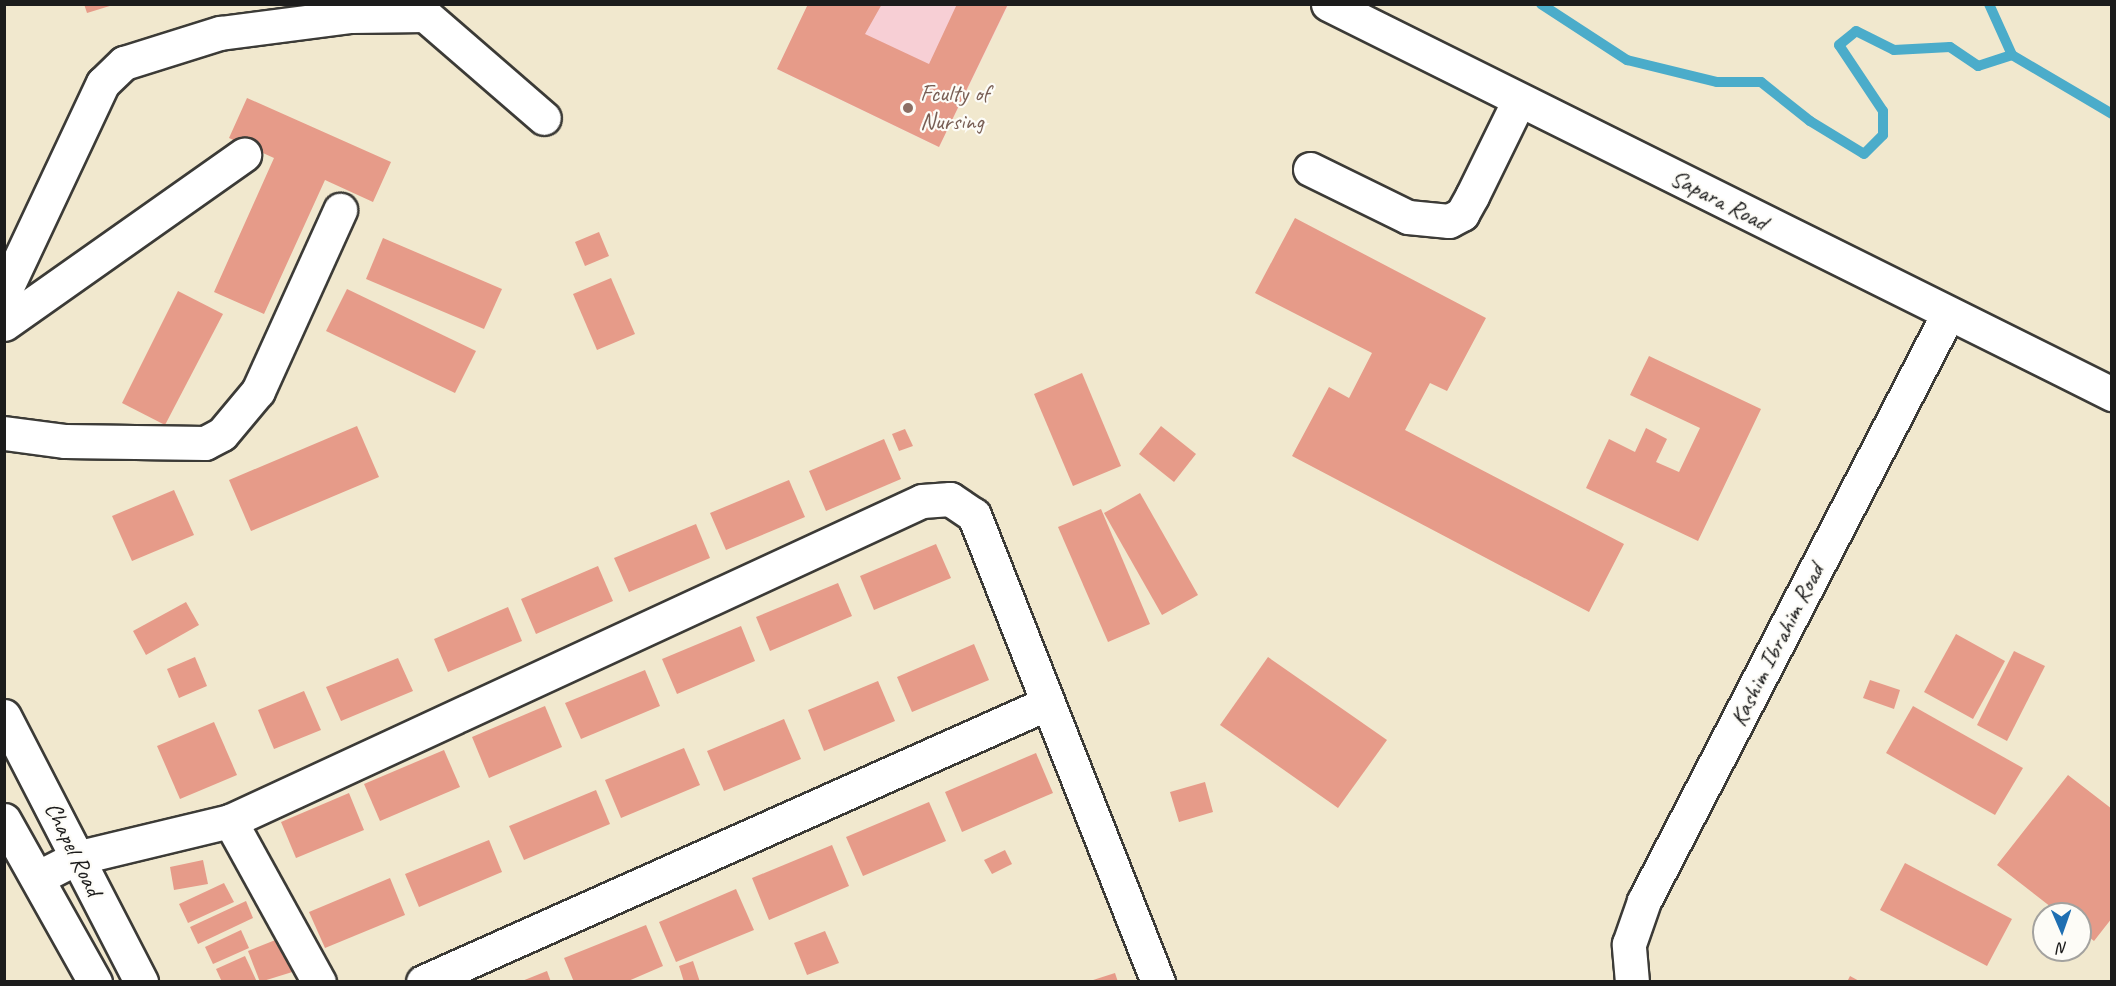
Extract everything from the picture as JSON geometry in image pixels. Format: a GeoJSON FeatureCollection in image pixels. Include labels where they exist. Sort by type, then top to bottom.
{"type":"FeatureCollection","features":[{"type":"Feature","properties":{"kind":"street","name":"Sapara Road"},"geometry":{"type":"LineString","coordinates":[[1328,4],[2112,394]]}},
{"type":"Feature","properties":{"kind":"street"},"geometry":{"type":"LineString","coordinates":[[4,293],[103,83],[124,63],[220,33],[351,16],[425,15],[544,118]]}},
{"type":"Feature","properties":{"kind":"street"},"geometry":{"type":"LineString","coordinates":[[1310,169],[1408,217],[1449,221],[1462,214],[1519,100]]}},
{"type":"Feature","properties":{"kind":"street"},"geometry":{"type":"LineString","coordinates":[[4,324],[244,155]]}},
{"type":"Feature","properties":{"kind":"street"},"geometry":{"type":"LineString","coordinates":[[4,433],[65,441],[205,443],[222,434],[258,391],[340,210]]}},
{"type":"Feature","properties":{"kind":"street","name":"Kashim Ibrahim Road"},"geometry":{"type":"LineString","coordinates":[[1632,981],[1629,944],[1644,901],[1948,314]]}},
{"type":"Feature","properties":{"kind":"street"},"geometry":{"type":"LineString","coordinates":[[39,877],[76,858],[230,821],[922,501],[950,499],[974,515],[1158,981]]}},
{"type":"Feature","properties":{"kind":"street"},"geometry":{"type":"LineString","coordinates":[[423,981],[1048,703]]}},
{"type":"Feature","properties":{"kind":"street","name":"Chapel Road"},"geometry":{"type":"LineString","coordinates":[[4,716],[141,981]]}},
{"type":"Feature","properties":{"kind":"street","name":"Chapel Road"},"geometry":{"type":"LineString","coordinates":[[4,820],[11,854],[39,877],[94,981]]}},
{"type":"Feature","properties":{"kind":"street"},"geometry":{"type":"LineString","coordinates":[[230,821],[319,981]]}},
{"type":"Feature","properties":{"kind":"shaded area","name":"Fculty of Nursing"},"geometry":{"type":"Polygon","coordinates":[[[808,5],[1008,5],[939,147],[777,69],[808,5]]]}},
{"type":"Feature","properties":{"kind":"building"},"geometry":{"type":"Polygon","coordinates":[[[84,4],[113,4],[113,5],[87,13],[84,4]]]}},
{"type":"Feature","properties":{"kind":"building","name":"Fculty of Nursing"},"geometry":{"type":"Polygon","coordinates":[[[808,4],[882,4],[865,34],[929,64],[957,4],[1008,4],[939,147],[777,69],[808,4]]]}},
{"type":"Feature","properties":{"kind":"building"},"geometry":{"type":"Polygon","coordinates":[[[247,98],[391,162],[373,202],[325,180],[264,314],[214,292],[274,158],[229,138],[247,98]]]}},
{"type":"Feature","properties":{"kind":"building"},"geometry":{"type":"Polygon","coordinates":[[[1295,218],[1486,318],[1447,391],[1430,383],[1405,430],[1624,544],[1589,612],[1292,456],[1329,387],[1349,398],[1372,353],[1255,293],[1295,218]]]}},
{"type":"Feature","properties":{"kind":"building"},"geometry":{"type":"Polygon","coordinates":[[[599,232],[609,256],[585,266],[575,242],[599,232]]]}},
{"type":"Feature","properties":{"kind":"building"},"geometry":{"type":"Polygon","coordinates":[[[383,238],[502,289],[484,329],[366,279],[383,238]]]}},
{"type":"Feature","properties":{"kind":"building"},"geometry":{"type":"Polygon","coordinates":[[[611,278],[635,334],[597,350],[573,294],[611,278]]]}},
{"type":"Feature","properties":{"kind":"building"},"geometry":{"type":"Polygon","coordinates":[[[347,289],[476,351],[455,393],[326,331],[347,289]]]}},
{"type":"Feature","properties":{"kind":"building"},"geometry":{"type":"Polygon","coordinates":[[[178,291],[223,314],[165,425],[122,403],[178,291]]]}},
{"type":"Feature","properties":{"kind":"building"},"geometry":{"type":"Polygon","coordinates":[[[1649,356],[1761,409],[1698,541],[1586,488],[1609,439],[1635,452],[1646,428],[1667,439],[1656,462],[1679,472],[1700,428],[1630,395],[1649,356]]]}},
{"type":"Feature","properties":{"kind":"building"},"geometry":{"type":"Polygon","coordinates":[[[1082,373],[1121,466],[1073,486],[1034,394],[1082,373]]]}},
{"type":"Feature","properties":{"kind":"building"},"geometry":{"type":"Polygon","coordinates":[[[357,426],[379,477],[251,531],[229,480],[357,426]]]}},
{"type":"Feature","properties":{"kind":"building"},"geometry":{"type":"Polygon","coordinates":[[[1161,426],[1196,454],[1174,482],[1139,454],[1161,426]]]}},
{"type":"Feature","properties":{"kind":"building"},"geometry":{"type":"Polygon","coordinates":[[[905,429],[913,446],[899,451],[892,434],[905,429]]]}},
{"type":"Feature","properties":{"kind":"building"},"geometry":{"type":"Polygon","coordinates":[[[884,439],[901,479],[826,511],[809,471],[884,439]]]}},
{"type":"Feature","properties":{"kind":"building"},"geometry":{"type":"Polygon","coordinates":[[[789,480],[805,517],[726,550],[710,513],[789,480]]]}},
{"type":"Feature","properties":{"kind":"building"},"geometry":{"type":"Polygon","coordinates":[[[174,490],[194,535],[132,561],[112,516],[174,490]]]}},
{"type":"Feature","properties":{"kind":"building"},"geometry":{"type":"Polygon","coordinates":[[[1140,493],[1198,595],[1162,615],[1104,513],[1140,493]]]}},
{"type":"Feature","properties":{"kind":"building"},"geometry":{"type":"Polygon","coordinates":[[[1101,509],[1150,624],[1108,642],[1058,527],[1101,509]]]}},
{"type":"Feature","properties":{"kind":"building"},"geometry":{"type":"Polygon","coordinates":[[[696,524],[710,558],[629,592],[614,558],[696,524]]]}},
{"type":"Feature","properties":{"kind":"building"},"geometry":{"type":"Polygon","coordinates":[[[936,544],[951,578],[874,610],[860,576],[936,544]]]}},
{"type":"Feature","properties":{"kind":"building"},"geometry":{"type":"Polygon","coordinates":[[[598,566],[613,601],[536,634],[521,599],[598,566]]]}},
{"type":"Feature","properties":{"kind":"building"},"geometry":{"type":"Polygon","coordinates":[[[838,583],[852,616],[770,651],[756,617],[838,583]]]}},
{"type":"Feature","properties":{"kind":"building"},"geometry":{"type":"Polygon","coordinates":[[[186,602],[199,625],[146,655],[133,631],[186,602]]]}},
{"type":"Feature","properties":{"kind":"building"},"geometry":{"type":"Polygon","coordinates":[[[508,607],[522,641],[448,672],[434,639],[508,607]]]}},
{"type":"Feature","properties":{"kind":"building"},"geometry":{"type":"Polygon","coordinates":[[[741,626],[755,661],[677,694],[662,659],[741,626]]]}},
{"type":"Feature","properties":{"kind":"building"},"geometry":{"type":"Polygon","coordinates":[[[1956,634],[2005,661],[1973,719],[1924,692],[1956,634]]]}},
{"type":"Feature","properties":{"kind":"building"},"geometry":{"type":"Polygon","coordinates":[[[974,644],[989,680],[912,712],[897,677],[974,644]]]}},
{"type":"Feature","properties":{"kind":"building"},"geometry":{"type":"Polygon","coordinates":[[[2014,651],[2045,666],[2007,741],[1977,725],[2014,651]]]}},
{"type":"Feature","properties":{"kind":"building"},"geometry":{"type":"Polygon","coordinates":[[[195,657],[207,686],[179,698],[167,669],[195,657]]]}},
{"type":"Feature","properties":{"kind":"building"},"geometry":{"type":"Polygon","coordinates":[[[1268,657],[1387,740],[1338,808],[1220,725],[1268,657]]]}},
{"type":"Feature","properties":{"kind":"building"},"geometry":{"type":"Polygon","coordinates":[[[398,658],[413,691],[341,721],[326,687],[398,658]]]}},
{"type":"Feature","properties":{"kind":"building"},"geometry":{"type":"Polygon","coordinates":[[[645,670],[660,706],[581,739],[565,703],[645,670]]]}},
{"type":"Feature","properties":{"kind":"building"},"geometry":{"type":"Polygon","coordinates":[[[1870,680],[1900,690],[1894,709],[1863,698],[1870,680]]]}},
{"type":"Feature","properties":{"kind":"building"},"geometry":{"type":"Polygon","coordinates":[[[878,681],[895,721],[824,751],[808,710],[878,681]]]}},
{"type":"Feature","properties":{"kind":"building"},"geometry":{"type":"Polygon","coordinates":[[[304,691],[321,730],[274,749],[258,710],[304,691]]]}},
{"type":"Feature","properties":{"kind":"building"},"geometry":{"type":"Polygon","coordinates":[[[545,706],[562,747],[489,778],[472,737],[545,706]]]}},
{"type":"Feature","properties":{"kind":"building"},"geometry":{"type":"Polygon","coordinates":[[[1913,706],[2023,768],[1995,815],[1886,753],[1913,706]]]}},
{"type":"Feature","properties":{"kind":"building"},"geometry":{"type":"Polygon","coordinates":[[[784,719],[801,759],[724,791],[707,751],[784,719]]]}},
{"type":"Feature","properties":{"kind":"building"},"geometry":{"type":"Polygon","coordinates":[[[214,722],[237,775],[180,799],[157,746],[214,722]]]}},
{"type":"Feature","properties":{"kind":"building"},"geometry":{"type":"Polygon","coordinates":[[[684,748],[700,785],[621,818],[605,780],[684,748]]]}},
{"type":"Feature","properties":{"kind":"building"},"geometry":{"type":"Polygon","coordinates":[[[444,750],[460,787],[380,821],[364,784],[444,750]]]}},
{"type":"Feature","properties":{"kind":"building"},"geometry":{"type":"Polygon","coordinates":[[[1036,753],[1053,793],[962,832],[945,792],[1036,753]]]}},
{"type":"Feature","properties":{"kind":"building"},"geometry":{"type":"Polygon","coordinates":[[[2068,775],[2112,809],[2112,918],[2094,941],[2092,939],[2092,902],[2045,902],[1997,865],[2068,775]]]}},
{"type":"Feature","properties":{"kind":"building"},"geometry":{"type":"Polygon","coordinates":[[[1205,782],[1213,812],[1179,822],[1170,792],[1205,782]]]}},
{"type":"Feature","properties":{"kind":"building"},"geometry":{"type":"Polygon","coordinates":[[[596,790],[610,824],[524,860],[509,826],[596,790]]]}},
{"type":"Feature","properties":{"kind":"building"},"geometry":{"type":"Polygon","coordinates":[[[349,793],[364,830],[296,858],[281,822],[349,793]]]}},
{"type":"Feature","properties":{"kind":"building"},"geometry":{"type":"Polygon","coordinates":[[[929,802],[946,841],[863,876],[846,837],[929,802]]]}},
{"type":"Feature","properties":{"kind":"building"},"geometry":{"type":"Polygon","coordinates":[[[489,840],[502,872],[419,907],[405,874],[489,840]]]}},
{"type":"Feature","properties":{"kind":"building"},"geometry":{"type":"Polygon","coordinates":[[[832,845],[849,886],[769,920],[752,878],[832,845]]]}},
{"type":"Feature","properties":{"kind":"building"},"geometry":{"type":"Polygon","coordinates":[[[1005,850],[1012,864],[992,874],[984,860],[1005,850]]]}},
{"type":"Feature","properties":{"kind":"building"},"geometry":{"type":"Polygon","coordinates":[[[203,860],[208,884],[174,890],[170,867],[203,860]]]}},
{"type":"Feature","properties":{"kind":"building"},"geometry":{"type":"Polygon","coordinates":[[[1905,863],[2012,919],[1987,966],[1880,910],[1905,863]]]}},
{"type":"Feature","properties":{"kind":"building"},"geometry":{"type":"Polygon","coordinates":[[[390,878],[405,915],[325,948],[309,912],[390,878]]]}},
{"type":"Feature","properties":{"kind":"building"},"geometry":{"type":"Polygon","coordinates":[[[224,883],[234,902],[188,923],[179,904],[224,883]]]}},
{"type":"Feature","properties":{"kind":"building"},"geometry":{"type":"Polygon","coordinates":[[[736,889],[754,930],[676,962],[659,922],[736,889]]]}},
{"type":"Feature","properties":{"kind":"building"},"geometry":{"type":"Polygon","coordinates":[[[246,901],[253,918],[198,944],[190,927],[246,901]]]}},
{"type":"Feature","properties":{"kind":"building"},"geometry":{"type":"Polygon","coordinates":[[[646,925],[663,966],[626,982],[574,982],[564,958],[646,925]]]}},
{"type":"Feature","properties":{"kind":"building"},"geometry":{"type":"Polygon","coordinates":[[[241,930],[249,948],[213,964],[205,947],[241,930]]]}},
{"type":"Feature","properties":{"kind":"building"},"geometry":{"type":"Polygon","coordinates":[[[825,931],[839,963],[807,975],[794,943],[825,931]]]}},
{"type":"Feature","properties":{"kind":"building"},"geometry":{"type":"Polygon","coordinates":[[[288,935],[302,969],[260,982],[248,951],[288,935]]]}},
{"type":"Feature","properties":{"kind":"building"},"geometry":{"type":"Polygon","coordinates":[[[245,956],[257,982],[222,982],[216,969],[245,956]]]}},
{"type":"Feature","properties":{"kind":"building"},"geometry":{"type":"Polygon","coordinates":[[[693,961],[700,982],[684,982],[679,966],[693,961]]]}},
{"type":"Feature","properties":{"kind":"building"},"geometry":{"type":"Polygon","coordinates":[[[547,971],[551,982],[522,982],[522,981],[547,971]]]}},
{"type":"Feature","properties":{"kind":"building"},"geometry":{"type":"Polygon","coordinates":[[[1115,973],[1118,982],[1090,982],[1090,981],[1115,973]]]}},
{"type":"Feature","properties":{"kind":"building"},"geometry":{"type":"Polygon","coordinates":[[[1850,976],[1861,982],[1847,982],[1850,976]]]}},
{"type":"Feature","properties":{"kind":"waterway"},"geometry":{"type":"LineString","coordinates":[[1541,4],[1627,60],[1717,82],[1761,82],[1810,121],[1864,154],[1883,135],[1883,111],[1839,45],[1856,31],[1894,50],[1950,47],[1978,66],[2012,55]]}},
{"type":"Feature","properties":{"kind":"waterway"},"geometry":{"type":"LineString","coordinates":[[1989,4],[2012,55],[2112,114]]}},
{"type":"Feature","properties":{"kind":"place","name":"Fculty of Nursing"},"geometry":{"type":"Point","coordinates":[908,108]}}]}
